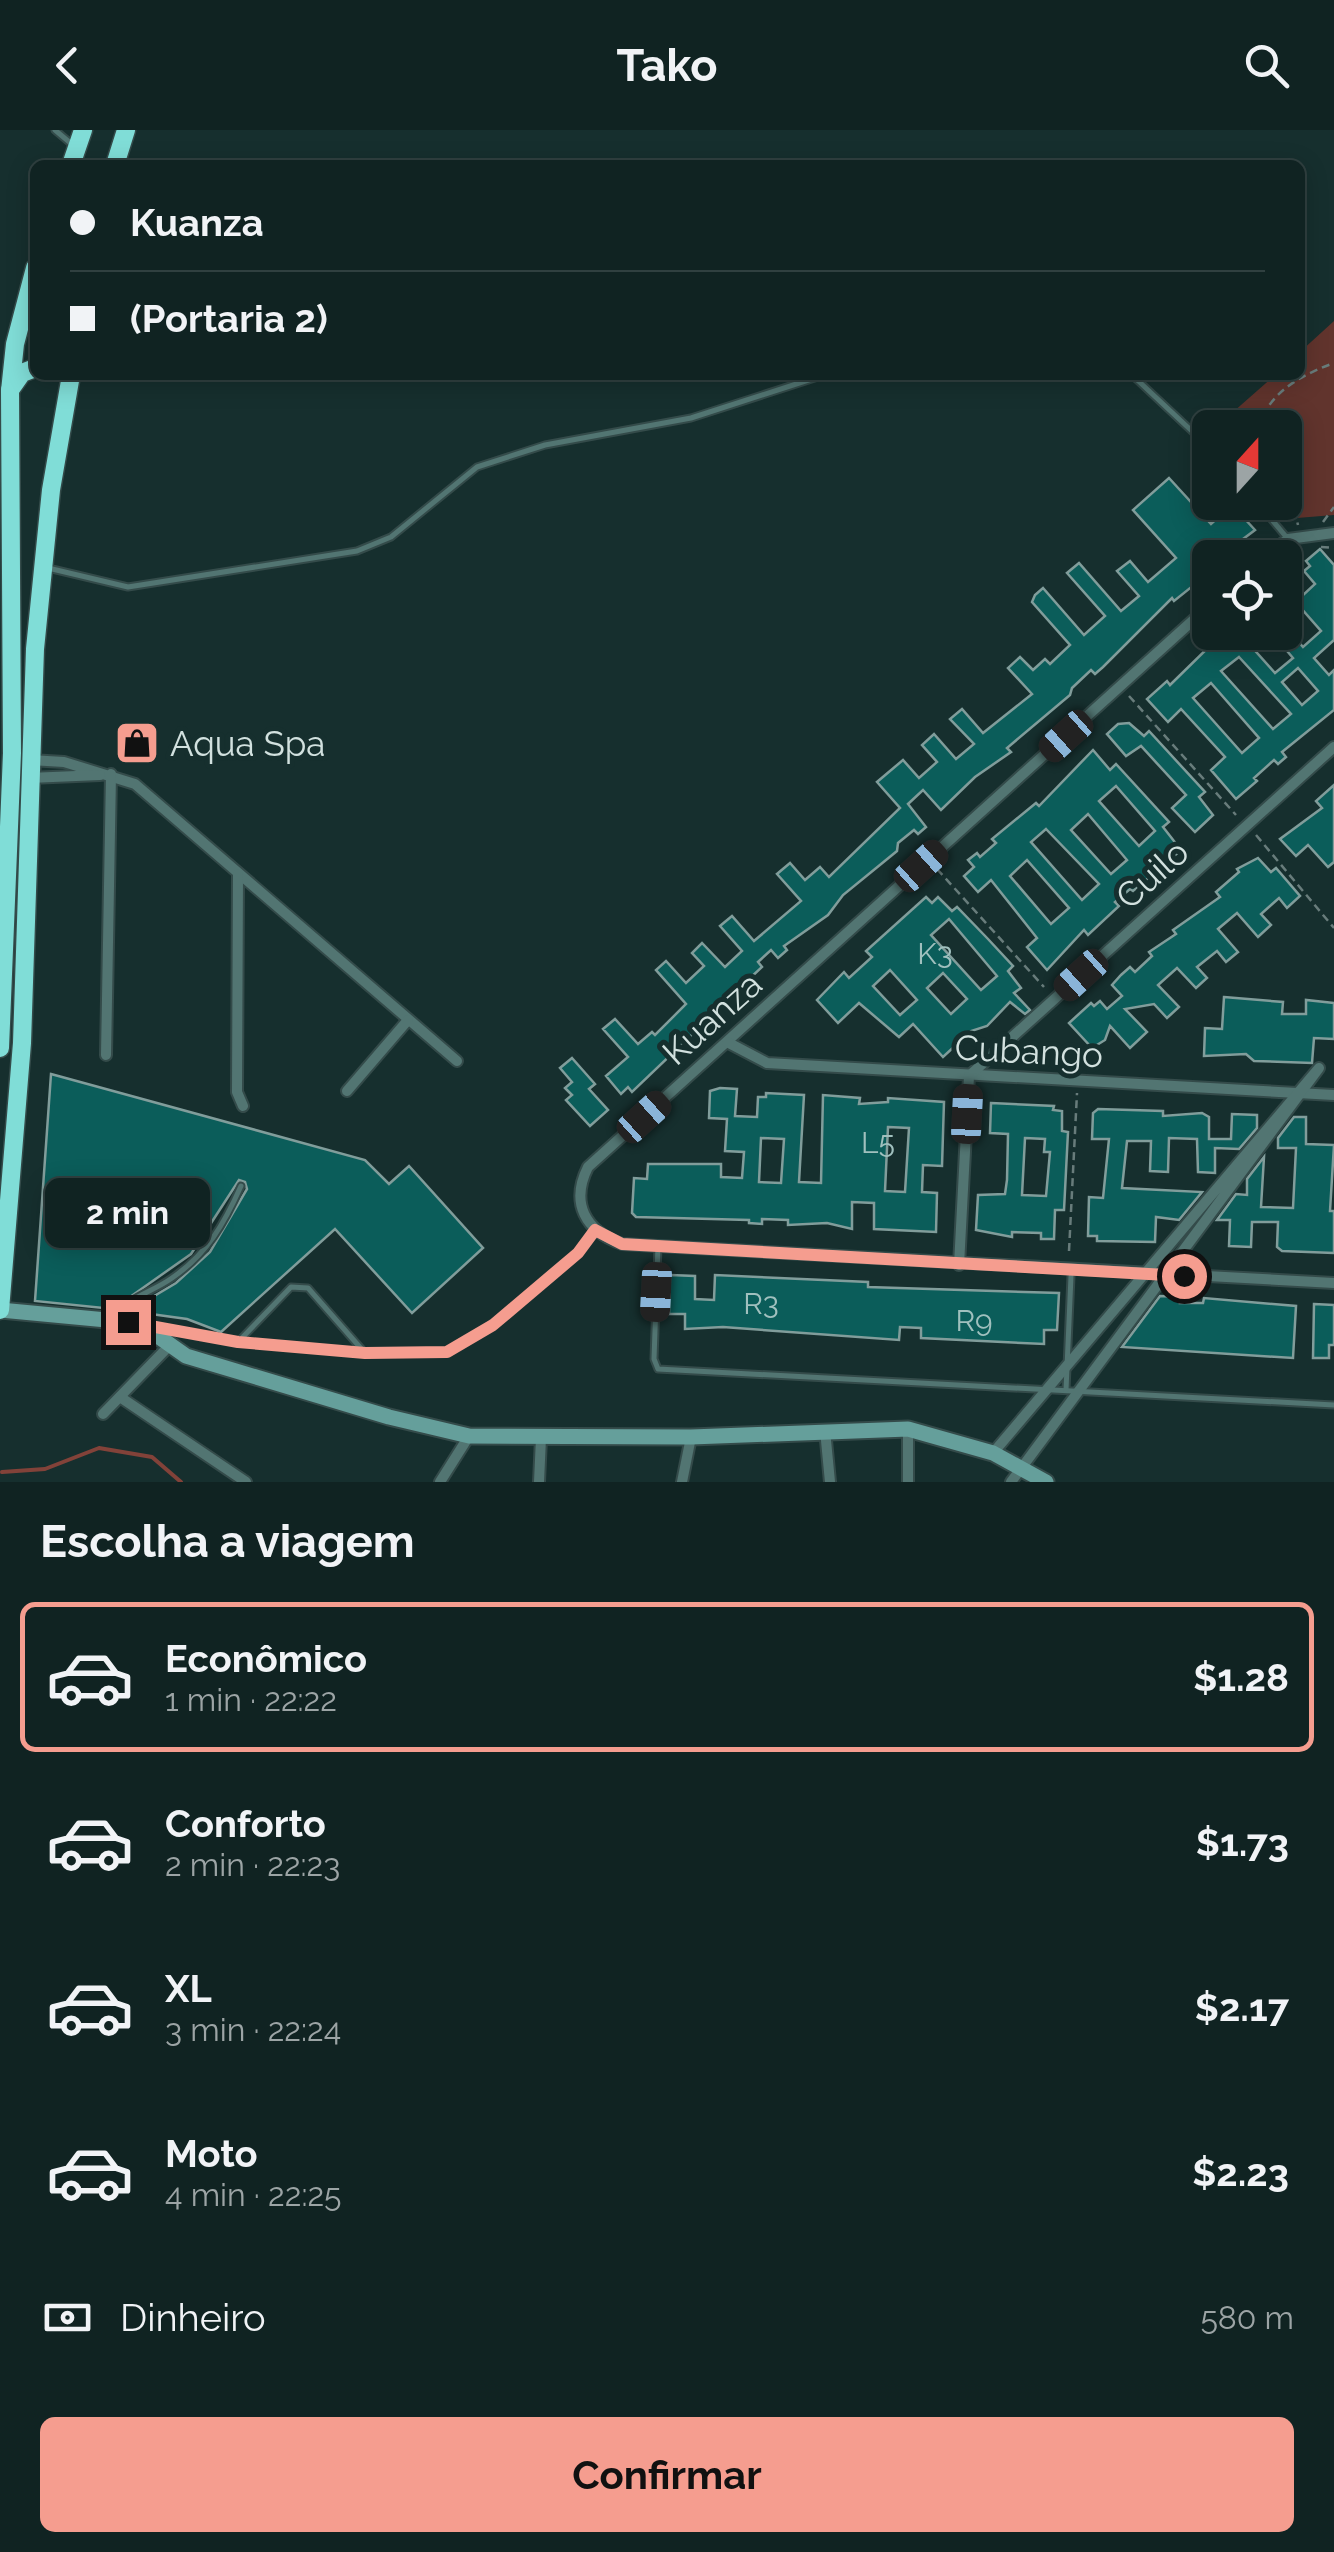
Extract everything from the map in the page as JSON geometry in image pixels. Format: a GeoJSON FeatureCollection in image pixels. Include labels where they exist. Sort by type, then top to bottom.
{"type":"FeatureCollection","features":[{"type":"Feature","properties":{"kind":"highway"},"geometry":{"type":"LineString","coordinates":[[117,160],[126,130]]}},
{"type":"Feature","properties":{"kind":"highway"},"geometry":{"type":"LineString","coordinates":[[0,1048],[9,509],[4,473],[10,391],[30,282]]}},
{"type":"Feature","properties":{"kind":"highway"},"geometry":{"type":"LineString","coordinates":[[28,288],[30,295]]}},
{"type":"Feature","properties":{"kind":"highway"},"geometry":{"type":"LineString","coordinates":[[10,391],[22,373],[30,370]]}},
{"type":"Feature","properties":{"kind":"highway"},"geometry":{"type":"LineString","coordinates":[[0,1310],[22,1043],[29,769],[42,567],[66,380]]}},
{"type":"Feature","properties":{"kind":"street"},"geometry":{"type":"LineString","coordinates":[[1290,540],[1320,532],[1334,533]]}},
{"type":"Feature","properties":{"kind":"street","name":"Kuanza"},"geometry":{"type":"LineString","coordinates":[[595,1230],[579,1202],[580,1183],[588,1167],[1192,621]]}},
{"type":"Feature","properties":{"kind":"street","name":"Cuilo"},"geometry":{"type":"LineString","coordinates":[[969,1076],[1334,747]]}},
{"type":"Feature","properties":{"kind":"street"},"geometry":{"type":"LineString","coordinates":[[29,769],[64,762],[135,784],[457,1061]]}},
{"type":"Feature","properties":{"kind":"street"},"geometry":{"type":"LineString","coordinates":[[29,769],[111,774]]}},
{"type":"Feature","properties":{"kind":"street"},"geometry":{"type":"LineString","coordinates":[[106,1055],[111,774]]}},
{"type":"Feature","properties":{"kind":"street"},"geometry":{"type":"LineString","coordinates":[[238,874],[237,1092],[244,1106]]}},
{"type":"Feature","properties":{"kind":"street"},"geometry":{"type":"LineString","coordinates":[[347,1091],[408,1020]]}},
{"type":"Feature","properties":{"kind":"street","name":"Cubango"},"geometry":{"type":"LineString","coordinates":[[727,1042],[767,1062],[1334,1096]]}},
{"type":"Feature","properties":{"kind":"street"},"geometry":{"type":"LineString","coordinates":[[993,1453],[1319,1068],[1011,1482]]}},
{"type":"Feature","properties":{"kind":"street"},"geometry":{"type":"LineString","coordinates":[[959,1264],[969,1076]]}},
{"type":"Feature","properties":{"kind":"street"},"geometry":{"type":"LineString","coordinates":[[595,1230],[622,1244],[1334,1282]]}},
{"type":"Feature","properties":{"kind":"street"},"geometry":{"type":"LineString","coordinates":[[0,1310],[120,1320],[207,1363],[418,1425],[469,1436],[692,1437],[825,1429],[908,1430],[949,1437],[993,1453],[1046,1482]]}},
{"type":"Feature","properties":{"kind":"street"},"geometry":{"type":"LineString","coordinates":[[103,1414],[170,1345]]}},
{"type":"Feature","properties":{"kind":"street"},"geometry":{"type":"LineString","coordinates":[[120,1398],[246,1482]]}},
{"type":"Feature","properties":{"kind":"street"},"geometry":{"type":"LineString","coordinates":[[825,1429],[830,1482]]}},
{"type":"Feature","properties":{"kind":"street"},"geometry":{"type":"LineString","coordinates":[[908,1430],[908,1482]]}},
{"type":"Feature","properties":{"kind":"street"},"geometry":{"type":"LineString","coordinates":[[440,1482],[469,1436]]}},
{"type":"Feature","properties":{"kind":"street"},"geometry":{"type":"LineString","coordinates":[[682,1482],[692,1437]]}},
{"type":"Feature","properties":{"kind":"street"},"geometry":{"type":"LineString","coordinates":[[540,1482],[541,1438]]}},
{"type":"Feature","properties":{"kind":"lane"},"geometry":{"type":"LineString","coordinates":[[55,130],[77,148]]}},
{"type":"Feature","properties":{"kind":"lane"},"geometry":{"type":"LineString","coordinates":[[42,567],[128,587],[357,551],[391,537],[477,467],[545,445],[691,418],[809,380]]}},
{"type":"Feature","properties":{"kind":"lane"},"geometry":{"type":"LineString","coordinates":[[1137,380],[1192,431]]}},
{"type":"Feature","properties":{"kind":"lane"},"geometry":{"type":"LineString","coordinates":[[1277,520],[1294,537]]}},
{"type":"Feature","properties":{"kind":"lane"},"geometry":{"type":"LineString","coordinates":[[241,1186],[219,1232],[201,1255],[170,1280],[128,1300],[120,1320],[238,1342],[365,1353],[447,1352],[472,1340],[578,1253],[595,1230]]}},
{"type":"Feature","properties":{"kind":"lane"},"geometry":{"type":"LineString","coordinates":[[658,1246],[654,1359],[658,1369],[1334,1405]]}},
{"type":"Feature","properties":{"kind":"lane"},"geometry":{"type":"LineString","coordinates":[[1066,1390],[1071,1276]]}},
{"type":"Feature","properties":{"kind":"lane"},"geometry":{"type":"LineString","coordinates":[[238,1342],[291,1287],[300,1285],[308,1288],[365,1353]]}},
{"type":"Feature","properties":{"kind":"path"},"geometry":{"type":"LineString","coordinates":[[1305,374],[1334,362]]}},
{"type":"Feature","properties":{"kind":"path"},"geometry":{"type":"LineString","coordinates":[[1265,410],[1294,380]]}},
{"type":"Feature","properties":{"kind":"path"},"geometry":{"type":"LineString","coordinates":[[1320,532],[1334,507]]}},
{"type":"Feature","properties":{"kind":"path"},"geometry":{"type":"LineString","coordinates":[[1294,520],[1294,537]]}},
{"type":"Feature","properties":{"kind":"path"},"geometry":{"type":"LineString","coordinates":[[1129,696],[1236,814]]}},
{"type":"Feature","properties":{"kind":"path"},"geometry":{"type":"LineString","coordinates":[[1256,834],[1334,928]]}},
{"type":"Feature","properties":{"kind":"path"},"geometry":{"type":"LineString","coordinates":[[938,868],[1044,987]]}},
{"type":"Feature","properties":{"kind":"path"},"geometry":{"type":"LineString","coordinates":[[1069,1251],[1077,1094]]}},
{"type":"Feature","properties":{"kind":"shaded area"},"geometry":{"type":"Polygon","coordinates":[[[1334,321],[1334,515],[1302,518],[1302,410],[1235,410],[1269,380],[1305,380],[1305,347],[1334,321]]]}},
{"type":"Feature","properties":{"kind":"building"},"geometry":{"type":"Polygon","coordinates":[[[1169,478],[1192,503],[1192,520],[1207,520],[1211,524],[1215,520],[1246,520],[1255,530],[1242,540],[1192,540],[1192,587],[1174,601],[1172,598],[1095,674],[1091,670],[1070,695],[1007,748],[1011,752],[975,777],[941,810],[923,790],[908,804],[926,827],[918,834],[914,830],[898,843],[897,851],[843,895],[828,915],[784,946],[787,950],[778,958],[771,950],[758,962],[762,967],[747,981],[750,985],[699,1024],[632,1092],[628,1087],[621,1094],[606,1076],[628,1057],[603,1029],[615,1019],[638,1044],[652,1032],[655,1035],[686,1004],[656,970],[666,961],[686,983],[704,966],[692,953],[702,943],[725,967],[742,951],[720,926],[732,916],[754,941],[801,901],[777,874],[790,863],[805,880],[820,867],[829,877],[900,808],[877,782],[903,760],[919,778],[937,762],[922,745],[934,734],[956,759],[974,744],[950,719],[962,709],[983,733],[1032,694],[1008,668],[1020,657],[1033,670],[1045,659],[1050,664],[1070,645],[1032,602],[1035,595],[1043,588],[1084,635],[1105,616],[1067,573],[1079,563],[1121,611],[1139,596],[1117,571],[1130,561],[1148,582],[1176,558],[1133,510],[1169,478]]]}},
{"type":"Feature","properties":{"kind":"building"},"geometry":{"type":"Polygon","coordinates":[[[1320,549],[1334,565],[1334,640],[1314,658],[1329,675],[1334,670],[1334,710],[1282,752],[1286,757],[1278,764],[1274,760],[1236,799],[1211,770],[1225,757],[1181,709],[1168,722],[1147,699],[1167,681],[1170,685],[1206,650],[1254,650],[1275,673],[1293,658],[1286,650],[1302,650],[1321,631],[1302,609],[1302,596],[1315,584],[1304,571],[1310,566],[1306,561],[1320,549]],[[1239,657],[1221,671],[1273,729],[1291,714],[1239,657]],[[1298,668],[1282,682],[1302,705],[1318,691],[1298,668]],[[1211,683],[1193,698],[1242,753],[1259,738],[1211,683]]]}},
{"type":"Feature","properties":{"kind":"building"},"geometry":{"type":"Polygon","coordinates":[[[1129,723],[1144,736],[1149,731],[1205,792],[1199,797],[1213,815],[1195,832],[1172,808],[1186,795],[1141,746],[1126,756],[1107,734],[1118,724],[1129,723]]]}},
{"type":"Feature","properties":{"kind":"building"},"geometry":{"type":"Polygon","coordinates":[[[1093,750],[1110,770],[1116,764],[1169,822],[1163,827],[1181,850],[1115,902],[1119,906],[1088,935],[1084,930],[1047,970],[1027,947],[1037,938],[991,880],[978,892],[964,876],[974,867],[968,860],[977,853],[980,857],[996,843],[992,839],[1036,803],[1039,806],[1093,750]],[[1116,786],[1099,801],[1139,846],[1155,831],[1116,786]],[[1088,814],[1071,830],[1111,874],[1127,860],[1088,814]],[[1046,829],[1031,842],[1082,900],[1099,884],[1046,829]],[[1027,860],[1010,876],[1051,924],[1069,908],[1027,860]]]}},
{"type":"Feature","properties":{"kind":"building"},"geometry":{"type":"Polygon","coordinates":[[[1334,785],[1334,862],[1328,867],[1308,845],[1296,856],[1280,839],[1322,808],[1316,801],[1334,785]]]}},
{"type":"Feature","properties":{"kind":"building"},"geometry":{"type":"Polygon","coordinates":[[[1258,858],[1271,872],[1276,868],[1300,896],[1287,908],[1279,898],[1261,914],[1271,925],[1258,937],[1237,913],[1218,929],[1238,952],[1226,962],[1217,951],[1197,967],[1207,978],[1196,988],[1177,968],[1158,985],[1179,1007],[1167,1018],[1154,1004],[1125,1009],[1147,1032],[1130,1048],[1110,1026],[1105,1040],[1092,1048],[1069,1023],[1091,1003],[1094,1006],[1100,1001],[1107,1009],[1122,996],[1112,985],[1121,975],[1130,967],[1135,972],[1152,956],[1149,952],[1176,934],[1173,930],[1220,897],[1216,892],[1239,872],[1237,869],[1258,858]]]}},
{"type":"Feature","properties":{"kind":"building"},"geometry":{"type":"Polygon","coordinates":[[[926,897],[932,903],[938,897],[952,911],[957,907],[1013,966],[1008,971],[1021,988],[1014,993],[1030,1010],[1025,1014],[1010,1002],[987,1026],[971,1031],[943,1057],[913,1024],[899,1037],[859,1003],[838,1023],[817,1000],[844,972],[849,978],[872,957],[866,951],[926,897]],[[949,919],[931,935],[981,990],[997,976],[949,919]],[[890,970],[873,986],[900,1015],[917,1000],[890,970]],[[943,973],[927,988],[951,1014],[967,999],[943,973]]]}},
{"type":"Feature","properties":{"kind":"building"},"geometry":{"type":"Polygon","coordinates":[[[1224,997],[1283,1002],[1282,1014],[1306,1014],[1306,1000],[1334,1003],[1334,1039],[1314,1038],[1312,1063],[1254,1061],[1246,1054],[1204,1056],[1205,1028],[1222,1029],[1224,997]]]}},
{"type":"Feature","properties":{"kind":"building"},"geometry":{"type":"Polygon","coordinates":[[[572,1058],[595,1084],[589,1089],[608,1110],[590,1126],[566,1100],[572,1095],[565,1088],[572,1082],[560,1068],[572,1058]]]}},
{"type":"Feature","properties":{"kind":"building"},"geometry":{"type":"Polygon","coordinates":[[[51,1074],[365,1160],[389,1184],[409,1166],[483,1248],[412,1313],[335,1229],[221,1332],[187,1319],[129,1311],[176,1283],[210,1252],[247,1189],[245,1182],[239,1180],[191,1254],[113,1309],[35,1301],[51,1074]]]}},
{"type":"Feature","properties":{"kind":"building"},"geometry":{"type":"Polygon","coordinates":[[[737,1089],[735,1116],[757,1117],[758,1097],[766,1097],[766,1093],[804,1095],[799,1182],[821,1183],[823,1095],[860,1098],[859,1104],[888,1102],[888,1098],[944,1102],[942,1166],[923,1165],[922,1192],[937,1193],[936,1232],[874,1229],[874,1203],[852,1202],[852,1229],[827,1223],[788,1225],[788,1220],[762,1219],[762,1224],[749,1220],[636,1217],[632,1213],[634,1178],[647,1179],[648,1164],[721,1164],[721,1177],[742,1178],[744,1152],[725,1151],[727,1119],[709,1118],[710,1091],[737,1089]],[[888,1127],[885,1191],[905,1192],[909,1128],[888,1127]],[[761,1138],[759,1182],[781,1183],[784,1139],[761,1138]]]}},
{"type":"Feature","properties":{"kind":"building"},"geometry":{"type":"Polygon","coordinates":[[[991,1103],[1054,1106],[1053,1110],[1062,1111],[1062,1131],[1068,1132],[1064,1210],[1055,1210],[1054,1239],[1041,1239],[1041,1233],[1012,1232],[1012,1237],[976,1230],[978,1195],[1005,1194],[1008,1134],[990,1133],[991,1103]],[[1025,1138],[1022,1195],[1046,1196],[1050,1152],[1044,1152],[1045,1139],[1025,1138]]]}},
{"type":"Feature","properties":{"kind":"building"},"geometry":{"type":"Polygon","coordinates":[[[1098,1109],[1163,1111],[1163,1116],[1202,1113],[1209,1117],[1209,1139],[1231,1139],[1232,1114],[1257,1115],[1257,1128],[1239,1149],[1215,1148],[1215,1173],[1198,1172],[1197,1139],[1169,1138],[1168,1172],[1150,1171],[1151,1141],[1127,1141],[1122,1188],[1202,1192],[1179,1220],[1156,1217],[1155,1242],[1097,1241],[1097,1236],[1088,1236],[1089,1197],[1103,1198],[1109,1139],[1092,1139],[1093,1113],[1098,1109]]]}},
{"type":"Feature","properties":{"kind":"building"},"geometry":{"type":"Polygon","coordinates":[[[1294,1117],[1306,1117],[1306,1144],[1334,1145],[1330,1211],[1334,1211],[1334,1253],[1282,1251],[1277,1247],[1278,1222],[1252,1222],[1251,1247],[1229,1246],[1230,1220],[1217,1220],[1236,1194],[1247,1195],[1247,1179],[1264,1157],[1261,1207],[1293,1208],[1296,1148],[1278,1148],[1278,1138],[1294,1117]]]}},
{"type":"Feature","properties":{"kind":"building"},"geometry":{"type":"Polygon","coordinates":[[[670,1275],[695,1276],[695,1299],[714,1300],[715,1275],[868,1282],[868,1287],[1059,1293],[1057,1330],[1044,1330],[1044,1344],[921,1338],[921,1328],[900,1327],[899,1340],[723,1327],[685,1329],[685,1314],[669,1314],[670,1275]]]}},
{"type":"Feature","properties":{"kind":"building"},"geometry":{"type":"Polygon","coordinates":[[[1160,1296],[1181,1297],[1180,1303],[1203,1303],[1204,1298],[1296,1306],[1293,1358],[1122,1347],[1160,1296]]]}},
{"type":"Feature","properties":{"kind":"building"},"geometry":{"type":"Polygon","coordinates":[[[1314,1304],[1334,1305],[1334,1345],[1329,1345],[1329,1358],[1313,1358],[1314,1304]]]}},
{"type":"Feature","properties":{"kind":"waterway"},"geometry":{"type":"LineString","coordinates":[[2,1472],[45,1469],[99,1448],[152,1457],[181,1482]]}},
{"type":"Feature","properties":{"kind":"place","name":"Aqua Spa"},"geometry":{"type":"Point","coordinates":[137,743]}},
{"type":"Feature","properties":{"kind":"route"},"geometry":{"type":"LineString","coordinates":[[128,1322],[238,1342],[365,1353],[447,1352],[493,1325],[546,1276],[578,1253],[595,1230],[622,1244],[1184,1276]]}}]}
